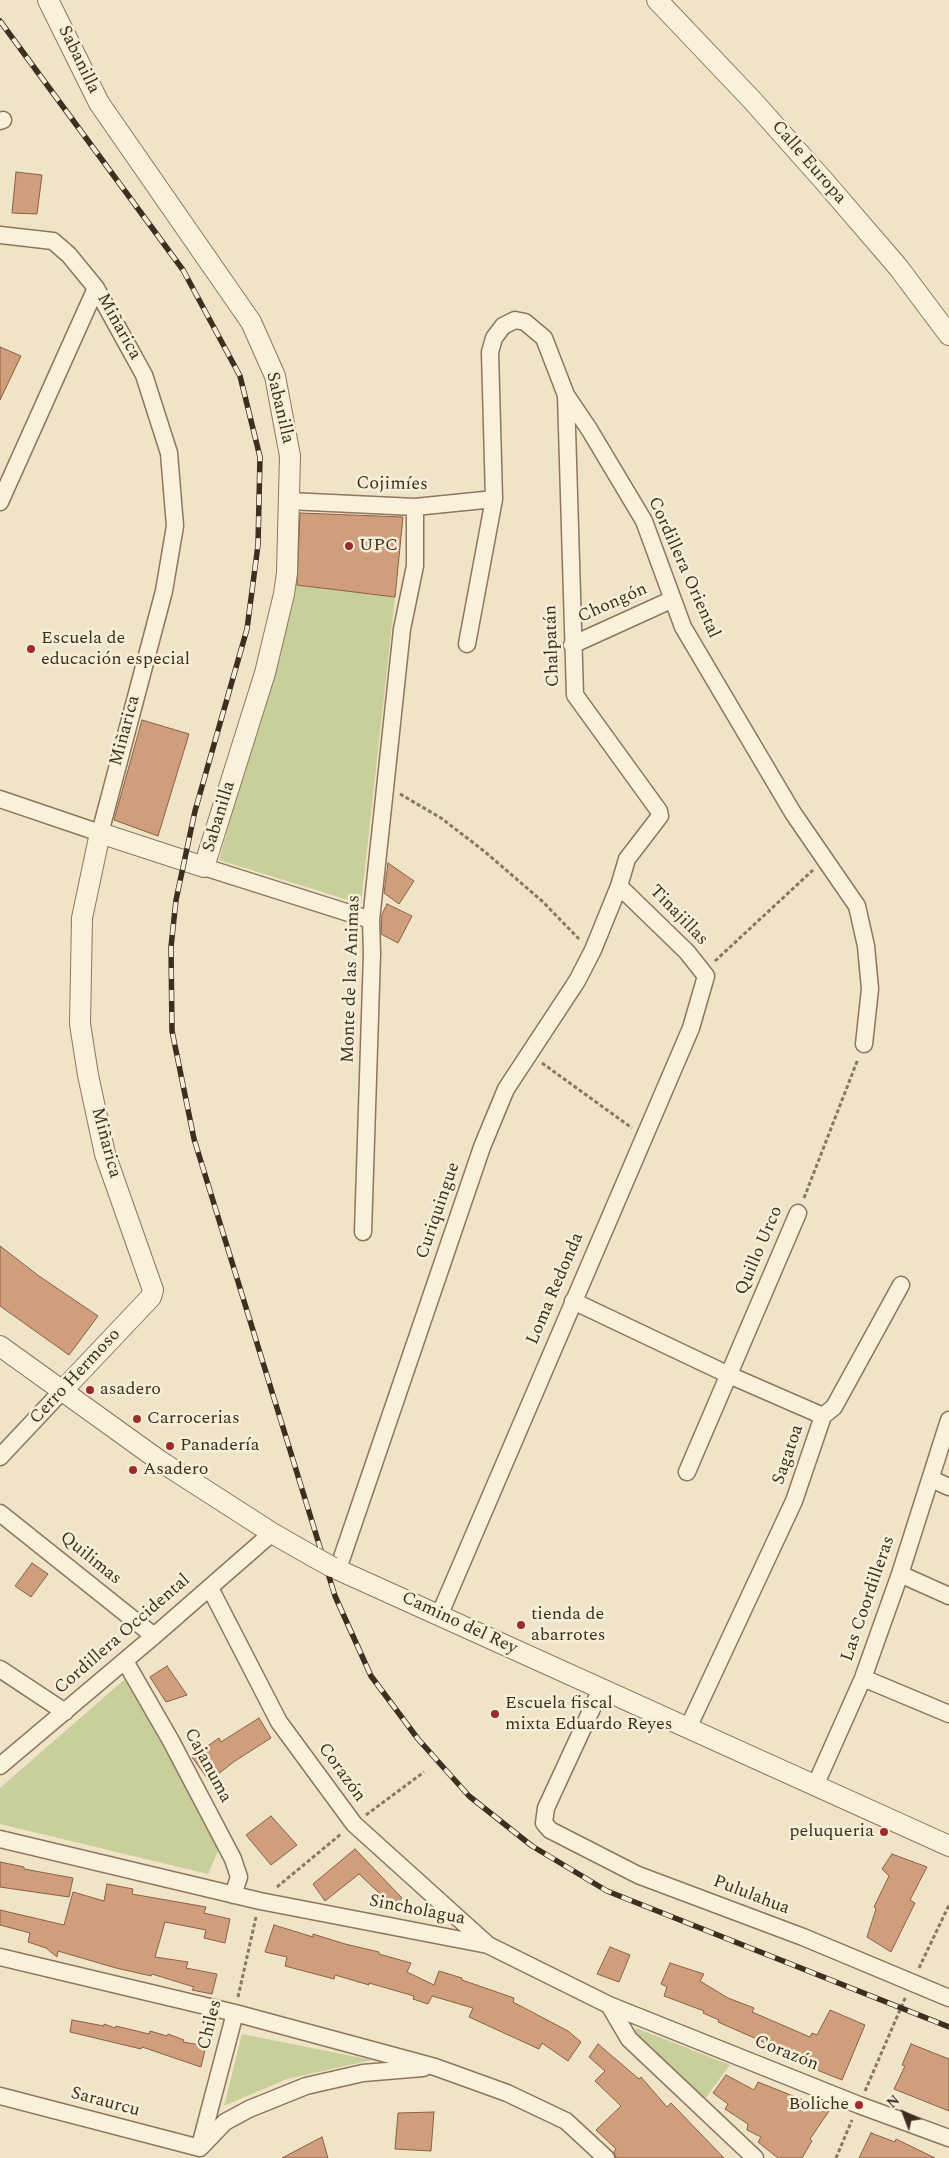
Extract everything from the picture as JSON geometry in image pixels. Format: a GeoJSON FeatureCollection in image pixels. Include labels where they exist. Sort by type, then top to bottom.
{"type":"FeatureCollection","features":[{"type":"Feature","properties":{"kind":"street","name":"Sabanilla"},"geometry":{"type":"LineString","coordinates":[[48,0],[99,103],[251,322],[275,376],[290,456],[287,573],[284,594],[265,673],[204,868]]}},
{"type":"Feature","properties":{"kind":"street","name":"Calle Europa"},"geometry":{"type":"LineString","coordinates":[[657,0],[752,100],[824,181],[898,267],[949,335]]}},
{"type":"Feature","properties":{"kind":"street","name":"Miñarica"},"geometry":{"type":"LineString","coordinates":[[0,235],[53,241],[69,255],[96,288],[144,375],[168,453],[175,526],[164,591],[100,832],[82,918],[80,1024],[88,1075],[105,1154],[153,1290],[151,1297]]}},
{"type":"Feature","properties":{"kind":"street"},"geometry":{"type":"LineString","coordinates":[[0,502],[96,288]]}},
{"type":"Feature","properties":{"kind":"street","name":"Cordillera Oriental"},"geometry":{"type":"LineString","coordinates":[[467,644],[494,499],[490,352],[494,338],[504,326],[515,320],[525,322],[544,338],[566,395],[589,429],[644,521],[667,582],[671,600],[683,628],[793,813],[826,858],[857,906],[866,946],[870,989],[864,1044]]}},
{"type":"Feature","properties":{"kind":"street","name":"Chalpatán"},"geometry":{"type":"LineString","coordinates":[[566,395],[575,696],[659,810],[658,819],[627,859],[620,886]]}},
{"type":"Feature","properties":{"kind":"street","name":"Cojimíes"},"geometry":{"type":"LineString","coordinates":[[289,501],[415,507],[494,499]]}},
{"type":"Feature","properties":{"kind":"street","name":"Monte de las Animas"},"geometry":{"type":"LineString","coordinates":[[363,1232],[372,954],[371,920],[387,787],[402,629],[415,566],[415,507]]}},
{"type":"Feature","properties":{"kind":"street","name":"Chongón"},"geometry":{"type":"LineString","coordinates":[[572,645],[671,600]]}},
{"type":"Feature","properties":{"kind":"street"},"geometry":{"type":"LineString","coordinates":[[0,799],[204,868],[371,920]]}},
{"type":"Feature","properties":{"kind":"street","name":"Curiquingue"},"geometry":{"type":"LineString","coordinates":[[335,1568],[482,1147],[506,1089],[577,981],[593,950],[620,886]]}},
{"type":"Feature","properties":{"kind":"street","name":"Tinajillas"},"geometry":{"type":"LineString","coordinates":[[620,886],[687,952],[706,976]]}},
{"type":"Feature","properties":{"kind":"street","name":"Loma Redonda"},"geometry":{"type":"LineString","coordinates":[[439,1616],[691,1028],[706,976]]}},
{"type":"Feature","properties":{"kind":"street","name":"Quillo Urco"},"geometry":{"type":"LineString","coordinates":[[687,1472],[798,1212]]}},
{"type":"Feature","properties":{"kind":"street"},"geometry":{"type":"LineString","coordinates":[[823,1416],[834,1408],[901,1285]]}},
{"type":"Feature","properties":{"kind":"street","name":"Cerro Hermoso"},"geometry":{"type":"LineString","coordinates":[[0,1457],[151,1297]]}},
{"type":"Feature","properties":{"kind":"street","name":"Sagatoa"},"geometry":{"type":"LineString","coordinates":[[573,1301],[729,1375],[823,1416],[794,1501],[688,1728]]}},
{"type":"Feature","properties":{"kind":"street","name":"Camino del Rey"},"geometry":{"type":"LineString","coordinates":[[0,1346],[160,1461],[272,1533],[314,1557],[439,1616],[949,1846]]}},
{"type":"Feature","properties":{"kind":"street","name":"Las Coordilleras"},"geometry":{"type":"LineString","coordinates":[[815,1786],[863,1678],[900,1574],[949,1420]]}},
{"type":"Feature","properties":{"kind":"street"},"geometry":{"type":"LineString","coordinates":[[930,1478],[949,1487]]}},
{"type":"Feature","properties":{"kind":"street","name":"Quilimas"},"geometry":{"type":"LineString","coordinates":[[0,1513],[154,1636]]}},
{"type":"Feature","properties":{"kind":"street","name":"Cordillera Occidental"},"geometry":{"type":"LineString","coordinates":[[0,1766],[125,1662],[272,1533]]}},
{"type":"Feature","properties":{"kind":"street"},"geometry":{"type":"LineString","coordinates":[[900,1574],[949,1596]]}},
{"type":"Feature","properties":{"kind":"street","name":"Corazón"},"geometry":{"type":"LineString","coordinates":[[210,1588],[279,1722],[354,1824],[488,1945]]}},
{"type":"Feature","properties":{"kind":"street","name":"Cajanuma"},"geometry":{"type":"LineString","coordinates":[[125,1662],[171,1741],[233,1859],[239,1877],[233,1895]]}},
{"type":"Feature","properties":{"kind":"street"},"geometry":{"type":"LineString","coordinates":[[0,1669],[65,1712]]}},
{"type":"Feature","properties":{"kind":"street"},"geometry":{"type":"LineString","coordinates":[[863,1678],[949,1714]]}},
{"type":"Feature","properties":{"kind":"street","name":"Pululahua"},"geometry":{"type":"LineString","coordinates":[[600,1689],[546,1808],[544,1823],[550,1830],[638,1875],[803,1938],[949,1998]]}},
{"type":"Feature","properties":{"kind":"street","name":"Sincholagua"},"geometry":{"type":"LineString","coordinates":[[0,1839],[260,1901],[488,1945],[609,2005]]}},
{"type":"Feature","properties":{"kind":"street"},"geometry":{"type":"LineString","coordinates":[[0,1957],[235,2013],[435,2067],[507,2093],[566,2122],[606,2158]]}},
{"type":"Feature","properties":{"kind":"street"},"geometry":{"type":"LineString","coordinates":[[609,2005],[629,2039],[755,2158]]}},
{"type":"Feature","properties":{"kind":"street","name":"Corazón"},"geometry":{"type":"LineString","coordinates":[[609,2005],[859,2105],[949,2138]]}},
{"type":"Feature","properties":{"kind":"street","name":"Chiles"},"geometry":{"type":"LineString","coordinates":[[199,2153],[235,2013]]}},
{"type":"Feature","properties":{"kind":"street"},"geometry":{"type":"LineString","coordinates":[[199,2153],[225,2122],[249,2109],[306,2086],[363,2072],[435,2067]]}},
{"type":"Feature","properties":{"kind":"street","name":"Saraurcu"},"geometry":{"type":"LineString","coordinates":[[0,2096],[199,2153]]}},
{"type":"Feature","properties":{"kind":"path"},"geometry":{"type":"LineString","coordinates":[[387,787],[441,818],[484,850],[510,872],[572,933],[593,950]]}},
{"type":"Feature","properties":{"kind":"path"},"geometry":{"type":"LineString","coordinates":[[706,976],[712,963],[826,858]]}},
{"type":"Feature","properties":{"kind":"path","name":"Quillo Urco"},"geometry":{"type":"LineString","coordinates":[[798,1212],[864,1044]]}},
{"type":"Feature","properties":{"kind":"path"},"geometry":{"type":"LineString","coordinates":[[553,1071],[644,1136]]}},
{"type":"Feature","properties":{"kind":"path","name":"Chiles"},"geometry":{"type":"LineString","coordinates":[[235,2013],[260,1901]]}},
{"type":"Feature","properties":{"kind":"path"},"geometry":{"type":"LineString","coordinates":[[836,2158],[912,1982],[949,1905]]}},
{"type":"Feature","properties":{"kind":"green space"},"geometry":{"type":"Polygon","coordinates":[[[296,585],[395,597],[361,904],[219,860],[296,585]]]}},
{"type":"Feature","properties":{"kind":"green space"},"geometry":{"type":"Polygon","coordinates":[[[125,1679],[220,1847],[208,1874],[0,1824],[0,1788],[125,1679]]]}},
{"type":"Feature","properties":{"kind":"green space"},"geometry":{"type":"Polygon","coordinates":[[[636,2028],[730,2065],[704,2100],[631,2034],[636,2028]]]}},
{"type":"Feature","properties":{"kind":"green space"},"geometry":{"type":"Polygon","coordinates":[[[242,2034],[372,2060],[287,2079],[224,2106],[242,2034]]]}},
{"type":"Feature","properties":{"kind":"building"},"geometry":{"type":"Polygon","coordinates":[[[16,172],[42,175],[37,214],[12,213],[16,172]]]}},
{"type":"Feature","properties":{"kind":"building"},"geometry":{"type":"Polygon","coordinates":[[[0,347],[21,356],[0,400],[0,347]]]}},
{"type":"Feature","properties":{"kind":"building","name":"UPC"},"geometry":{"type":"Polygon","coordinates":[[[300,513],[403,517],[395,597],[297,585],[300,513]]]}},
{"type":"Feature","properties":{"kind":"building"},"geometry":{"type":"Polygon","coordinates":[[[142,720],[189,734],[158,836],[114,820],[142,720]]]}},
{"type":"Feature","properties":{"kind":"building"},"geometry":{"type":"Polygon","coordinates":[[[388,863],[414,881],[399,904],[384,893],[388,863]]]}},
{"type":"Feature","properties":{"kind":"building"},"geometry":{"type":"Polygon","coordinates":[[[387,904],[412,916],[398,943],[381,934],[382,914],[387,904]]]}},
{"type":"Feature","properties":{"kind":"building"},"geometry":{"type":"Polygon","coordinates":[[[0,1246],[39,1276],[98,1316],[69,1355],[0,1306],[0,1246]]]}},
{"type":"Feature","properties":{"kind":"building"},"geometry":{"type":"Polygon","coordinates":[[[32,1563],[48,1574],[31,1597],[15,1586],[32,1563]]]}},
{"type":"Feature","properties":{"kind":"building"},"geometry":{"type":"Polygon","coordinates":[[[167,1666],[187,1695],[166,1702],[150,1677],[167,1666]]]}},
{"type":"Feature","properties":{"kind":"building"},"geometry":{"type":"Polygon","coordinates":[[[259,1718],[271,1738],[235,1761],[209,1781],[192,1757],[219,1738],[221,1742],[259,1718]]]}},
{"type":"Feature","properties":{"kind":"building"},"geometry":{"type":"Polygon","coordinates":[[[271,1816],[297,1845],[271,1865],[246,1835],[271,1816]]]}},
{"type":"Feature","properties":{"kind":"building"},"geometry":{"type":"Polygon","coordinates":[[[355,1849],[402,1898],[394,1907],[359,1874],[325,1901],[313,1884],[355,1849]]]}},
{"type":"Feature","properties":{"kind":"building"},"geometry":{"type":"Polygon","coordinates":[[[892,1854],[927,1867],[910,1900],[915,1903],[891,1952],[867,1937],[876,1909],[874,1907],[889,1876],[882,1869],[892,1854]]]}},
{"type":"Feature","properties":{"kind":"building"},"geometry":{"type":"Polygon","coordinates":[[[0,1862],[24,1867],[24,1869],[73,1878],[69,1897],[0,1887],[0,1862]]]}},
{"type":"Feature","properties":{"kind":"building"},"geometry":{"type":"Polygon","coordinates":[[[107,1884],[133,1889],[132,1894],[206,1907],[204,1913],[230,1919],[225,1943],[204,1938],[206,1930],[165,1922],[155,1957],[188,1962],[186,1968],[217,1974],[212,1994],[192,1990],[194,1987],[152,1974],[151,1976],[116,1968],[58,1951],[57,1957],[46,1948],[28,1942],[30,1933],[0,1925],[0,1910],[64,1925],[73,1892],[104,1901],[107,1884]]]}},
{"type":"Feature","properties":{"kind":"building"},"geometry":{"type":"Polygon","coordinates":[[[274,1925],[313,1937],[313,1934],[379,1952],[379,1954],[411,1963],[407,1972],[434,1985],[439,1971],[462,1978],[462,1980],[514,1998],[513,2002],[568,2031],[581,2042],[568,2061],[542,2043],[539,2049],[469,2017],[473,2008],[432,1996],[428,2004],[413,1999],[414,1996],[369,1983],[369,1985],[335,1975],[334,1979],[285,1966],[287,1957],[265,1952],[274,1925]]]}},
{"type":"Feature","properties":{"kind":"building"},"geometry":{"type":"Polygon","coordinates":[[[610,1947],[630,1955],[619,1982],[597,1974],[610,1947]]]}},
{"type":"Feature","properties":{"kind":"building"},"geometry":{"type":"Polygon","coordinates":[[[670,1963],[704,1974],[700,1981],[728,1998],[754,2008],[752,2012],[810,2037],[812,2033],[817,2035],[830,2010],[865,2025],[842,2080],[782,2056],[784,2051],[718,2022],[719,2020],[703,2013],[704,2011],[664,1996],[667,1987],[661,1984],[670,1963]]]}},
{"type":"Feature","properties":{"kind":"building"},"geometry":{"type":"Polygon","coordinates":[[[72,2020],[104,2026],[104,2024],[115,2028],[116,2026],[149,2034],[150,2031],[167,2036],[168,2034],[184,2040],[183,2042],[206,2046],[201,2067],[142,2047],[141,2049],[70,2032],[72,2020]]]}},
{"type":"Feature","properties":{"kind":"building"},"geometry":{"type":"Polygon","coordinates":[[[598,2044],[639,2079],[641,2077],[667,2107],[671,2103],[724,2158],[616,2158],[614,2152],[616,2149],[596,2130],[621,2106],[595,2081],[605,2071],[589,2057],[598,2044]]]}},
{"type":"Feature","properties":{"kind":"building"},"geometry":{"type":"Polygon","coordinates":[[[911,2044],[949,2059],[949,2111],[894,2089],[905,2066],[902,2065],[911,2044]]]}},
{"type":"Feature","properties":{"kind":"building"},"geometry":{"type":"Polygon","coordinates":[[[726,2075],[754,2090],[758,2082],[808,2102],[806,2106],[829,2111],[810,2139],[812,2141],[802,2158],[778,2158],[758,2142],[761,2137],[747,2130],[748,2124],[725,2109],[728,2104],[713,2093],[726,2075]]]}},
{"type":"Feature","properties":{"kind":"building"},"geometry":{"type":"Polygon","coordinates":[[[434,2112],[431,2151],[395,2149],[398,2113],[434,2112]]]}},
{"type":"Feature","properties":{"kind":"building"},"geometry":{"type":"Polygon","coordinates":[[[871,2133],[895,2142],[896,2139],[935,2158],[859,2158],[871,2133]]]}},
{"type":"Feature","properties":{"kind":"building"},"geometry":{"type":"Polygon","coordinates":[[[322,2137],[328,2158],[282,2158],[322,2137]]]}},
{"type":"Feature","properties":{"kind":"railway"},"geometry":{"type":"LineString","coordinates":[[0,21],[183,270],[240,376],[260,457],[258,545],[247,629],[195,811],[176,900],[171,947],[172,1031],[194,1139],[335,1596],[371,1676],[418,1739],[469,1796],[532,1846],[607,1891],[949,2027]]}},
{"type":"Feature","properties":{"kind":"place","name":"UPC"},"geometry":{"type":"Point","coordinates":[349,546]}},
{"type":"Feature","properties":{"kind":"place","name":"Escuela de educación especial"},"geometry":{"type":"Point","coordinates":[31,649]}},
{"type":"Feature","properties":{"kind":"place","name":"asadero"},"geometry":{"type":"Point","coordinates":[90,1390]}},
{"type":"Feature","properties":{"kind":"place","name":"Carrocerias"},"geometry":{"type":"Point","coordinates":[137,1419]}},
{"type":"Feature","properties":{"kind":"place","name":"Panadería"},"geometry":{"type":"Point","coordinates":[170,1446]}},
{"type":"Feature","properties":{"kind":"place","name":"Asadero"},"geometry":{"type":"Point","coordinates":[133,1470]}},
{"type":"Feature","properties":{"kind":"place","name":"tienda de abarrotes"},"geometry":{"type":"Point","coordinates":[521,1625]}},
{"type":"Feature","properties":{"kind":"place","name":"Escuela fiscal mixta Eduardo Reyes"},"geometry":{"type":"Point","coordinates":[495,1714]}},
{"type":"Feature","properties":{"kind":"place","name":"peluqueria"},"geometry":{"type":"Point","coordinates":[884,1832]}},
{"type":"Feature","properties":{"kind":"place","name":"Boliche"},"geometry":{"type":"Point","coordinates":[859,2105]}}]}
